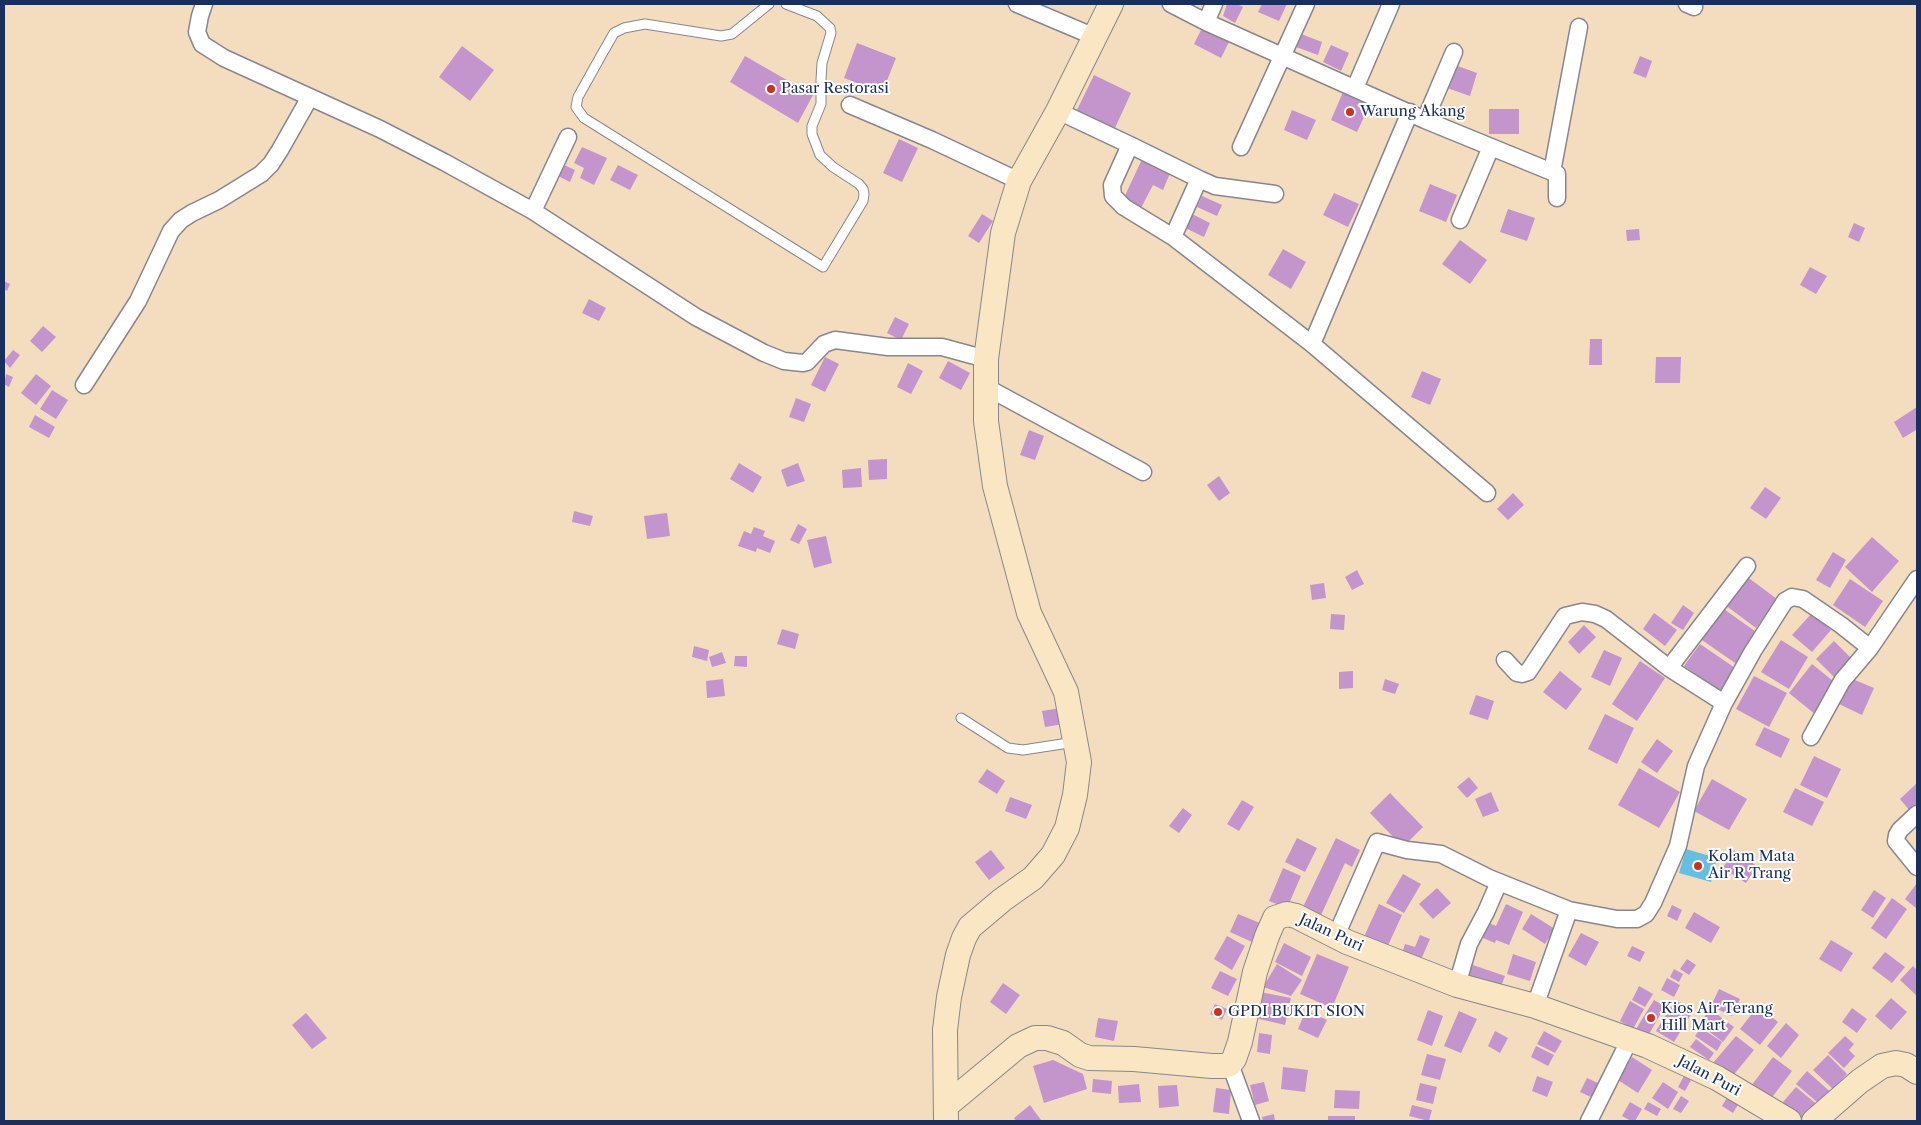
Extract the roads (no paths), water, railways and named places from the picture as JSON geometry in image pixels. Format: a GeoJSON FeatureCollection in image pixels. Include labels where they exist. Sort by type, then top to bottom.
{"type":"FeatureCollection","features":[{"type":"Feature","properties":{"kind":"street"},"geometry":{"type":"LineString","coordinates":[[204,4],[197,32],[202,44],[224,58],[380,129],[533,211],[696,317],[764,353],[798,364],[807,362],[824,344],[835,340],[888,347],[942,348],[986,359]]}},
{"type":"Feature","properties":{"kind":"street"},"geometry":{"type":"LineString","coordinates":[[1017,4],[1094,37]]}},
{"type":"Feature","properties":{"kind":"street"},"geometry":{"type":"LineString","coordinates":[[947,1113],[945,1030],[949,997],[958,955],[964,938],[970,927],[1002,900],[1033,878],[1053,854],[1067,828],[1075,795],[1079,762],[1066,692],[1029,613],[995,486],[988,431],[986,359],[1003,233],[1020,181],[1058,111],[1111,4]]}},
{"type":"Feature","properties":{"kind":"street"},"geometry":{"type":"LineString","coordinates":[[1172,4],[1206,22],[1425,120],[1557,174],[1557,198]]}},
{"type":"Feature","properties":{"kind":"street"},"geometry":{"type":"LineString","coordinates":[[1206,22],[1214,4]]}},
{"type":"Feature","properties":{"kind":"street"},"geometry":{"type":"LineString","coordinates":[[1241,147],[1306,4]]}},
{"type":"Feature","properties":{"kind":"street"},"geometry":{"type":"LineString","coordinates":[[1355,88],[1391,4]]}},
{"type":"Feature","properties":{"kind":"street"},"geometry":{"type":"LineString","coordinates":[[1552,172],[1578,27]]}},
{"type":"Feature","properties":{"kind":"street"},"geometry":{"type":"LineString","coordinates":[[1425,120],[1454,52]]}},
{"type":"Feature","properties":{"kind":"street"},"geometry":{"type":"LineString","coordinates":[[84,386],[138,301],[171,231],[181,220],[192,213],[219,200],[261,174],[271,164],[280,150],[310,97]]}},
{"type":"Feature","properties":{"kind":"street"},"geometry":{"type":"LineString","coordinates":[[850,105],[932,140],[1020,181]]}},
{"type":"Feature","properties":{"kind":"street"},"geometry":{"type":"LineString","coordinates":[[1058,111],[1214,186],[1275,194]]}},
{"type":"Feature","properties":{"kind":"street"},"geometry":{"type":"LineString","coordinates":[[1312,344],[1410,112]]}},
{"type":"Feature","properties":{"kind":"street"},"geometry":{"type":"LineString","coordinates":[[533,211],[568,137]]}},
{"type":"Feature","properties":{"kind":"street"},"geometry":{"type":"LineString","coordinates":[[1130,145],[1112,185],[1113,196],[1124,207],[1174,237],[1312,344],[1487,493]]}},
{"type":"Feature","properties":{"kind":"street"},"geometry":{"type":"LineString","coordinates":[[1460,220],[1490,147]]}},
{"type":"Feature","properties":{"kind":"street"},"geometry":{"type":"LineString","coordinates":[[1174,237],[1199,179]]}},
{"type":"Feature","properties":{"kind":"street"},"geometry":{"type":"LineString","coordinates":[[986,388],[1143,472]]}},
{"type":"Feature","properties":{"kind":"street"},"geometry":{"type":"LineString","coordinates":[[1669,668],[1747,566]]}},
{"type":"Feature","properties":{"kind":"street"},"geometry":{"type":"LineString","coordinates":[[1811,737],[1842,682],[1870,648],[1917,579]]}},
{"type":"Feature","properties":{"kind":"street"},"geometry":{"type":"LineString","coordinates":[[1336,936],[1377,842],[1407,850],[1441,854],[1499,882],[1569,910],[1617,919],[1637,919],[1646,914],[1653,903],[1678,846],[1696,766],[1724,703],[1771,620],[1785,601],[1792,597],[1803,599],[1870,648]]}},
{"type":"Feature","properties":{"kind":"street"},"geometry":{"type":"LineString","coordinates":[[1505,660],[1517,673],[1528,672],[1565,616],[1582,612],[1595,614],[1606,619],[1669,668],[1724,703]]}},
{"type":"Feature","properties":{"kind":"street"},"geometry":{"type":"LineString","coordinates":[[1917,814],[1900,830],[1896,842],[1917,867]]}},
{"type":"Feature","properties":{"kind":"street"},"geometry":{"type":"LineString","coordinates":[[1457,985],[1469,944],[1499,882]]}},
{"type":"Feature","properties":{"kind":"street"},"geometry":{"type":"LineString","coordinates":[[1535,1006],[1569,910]]}},
{"type":"Feature","properties":{"kind":"street","name":"Jalan Puri"},"geometry":{"type":"LineString","coordinates":[[1230,1064],[1234,1059],[1240,1042],[1255,972],[1267,936],[1275,918],[1287,914],[1296,916],[1336,936],[1457,985],[1535,1006],[1648,1046],[1717,1078],[1789,1121]]}},
{"type":"Feature","properties":{"kind":"street"},"geometry":{"type":"LineString","coordinates":[[947,1113],[1018,1046],[1036,1038],[1047,1038],[1063,1043],[1080,1055],[1089,1058],[1134,1059],[1212,1066],[1230,1064],[1251,1121]]}},
{"type":"Feature","properties":{"kind":"street"},"geometry":{"type":"LineString","coordinates":[[1589,1121],[1630,1039]]}},
{"type":"Feature","properties":{"kind":"street"},"geometry":{"type":"LineString","coordinates":[[1814,1121],[1860,1081],[1882,1066],[1896,1063],[1906,1065],[1917,1072]]}},
{"type":"Feature","properties":{"kind":"lane"},"geometry":{"type":"LineString","coordinates":[[769,4],[732,34],[721,36],[645,24],[624,28],[614,33],[578,97],[576,107],[584,118],[823,267],[863,201],[864,194],[859,184],[833,167],[820,155],[812,134],[812,126],[821,104],[822,63],[831,33],[830,28],[817,16],[786,4]]}},
{"type":"Feature","properties":{"kind":"lane"},"geometry":{"type":"LineString","coordinates":[[961,718],[1008,748],[1023,750],[1075,742]]}},
{"type":"Feature","properties":{"kind":"water","name":"Kolam Mata Air R Trang"},"geometry":{"type":"Polygon","coordinates":[[[1686,849],[1717,858],[1711,882],[1679,873],[1686,849]]]}},
{"type":"Feature","properties":{"kind":"place","name":"Pasar Restorasi"},"geometry":{"type":"Point","coordinates":[771,89]}},
{"type":"Feature","properties":{"kind":"place","name":"Warung Akang"},"geometry":{"type":"Point","coordinates":[1350,112]}},
{"type":"Feature","properties":{"kind":"place","name":"Kolam Mata Air R Trang"},"geometry":{"type":"Point","coordinates":[1698,866]}},
{"type":"Feature","properties":{"kind":"place","name":"GPDI BUKIT SION"},"geometry":{"type":"Point","coordinates":[1218,1012]}},
{"type":"Feature","properties":{"kind":"place","name":"Kios Air Terang Hill Mart"},"geometry":{"type":"Point","coordinates":[1651,1018]}}]}
